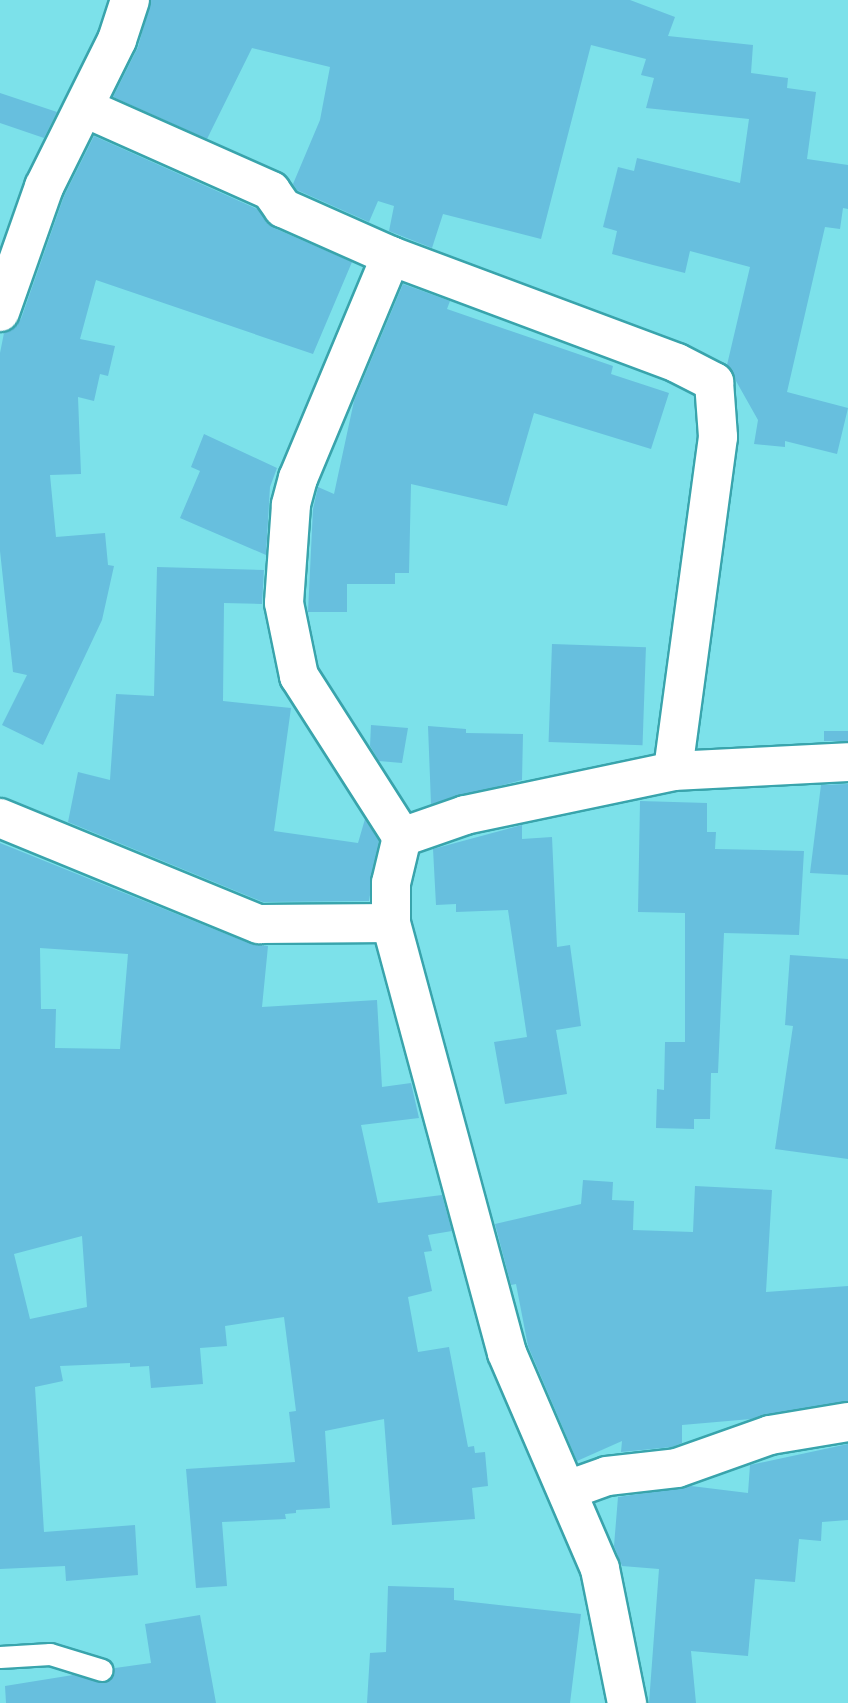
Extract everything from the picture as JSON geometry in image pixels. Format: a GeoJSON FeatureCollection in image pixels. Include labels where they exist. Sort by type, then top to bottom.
{"type":"FeatureCollection","features":[{"type":"Feature","properties":{"kind":"street"},"geometry":{"type":"LineString","coordinates":[[0,312],[44,187],[85,108],[130,0]]}},
{"type":"Feature","properties":{"kind":"street"},"geometry":{"type":"LineString","coordinates":[[85,108],[271,191],[282,208],[391,256],[677,363],[714,382],[718,437],[673,771]]}},
{"type":"Feature","properties":{"kind":"street"},"geometry":{"type":"LineString","coordinates":[[391,256],[298,478],[291,505],[284,603],[299,676],[401,837],[391,883],[391,923],[507,1353],[600,1569],[627,1703]]}},
{"type":"Feature","properties":{"kind":"street"},"geometry":{"type":"LineString","coordinates":[[401,837],[465,815],[673,771],[848,762]]}},
{"type":"Feature","properties":{"kind":"street"},"geometry":{"type":"LineString","coordinates":[[0,818],[259,924],[391,923]]}},
{"type":"Feature","properties":{"kind":"street"},"geometry":{"type":"LineString","coordinates":[[568,1490],[607,1476],[677,1468],[770,1436],[848,1422]]}},
{"type":"Feature","properties":{"kind":"lane"},"geometry":{"type":"LineString","coordinates":[[0,1657],[50,1654],[102,1670]]}},
{"type":"Feature","properties":{"kind":"building"},"geometry":{"type":"Polygon","coordinates":[[[151,0],[630,0],[675,17],[668,36],[753,45],[751,73],[788,78],[787,88],[816,92],[807,159],[848,165],[848,209],[843,208],[840,229],[825,227],[787,392],[848,408],[837,454],[785,441],[785,447],[754,444],[758,420],[727,365],[750,267],[690,251],[685,273],[612,254],[617,231],[603,227],[618,167],[634,171],[637,158],[740,183],[749,119],[646,108],[654,78],[641,75],[646,59],[591,45],[541,239],[443,214],[432,248],[389,231],[394,206],[378,201],[369,222],[297,190],[293,184],[320,120],[330,67],[252,48],[207,139],[113,97],[138,47],[151,0]]]}},
{"type":"Feature","properties":{"kind":"building"},"geometry":{"type":"Polygon","coordinates":[[[0,93],[57,112],[44,138],[0,123],[0,93]]]}},
{"type":"Feature","properties":{"kind":"building"},"geometry":{"type":"Polygon","coordinates":[[[94,136],[257,209],[274,228],[352,262],[313,354],[96,280],[80,339],[115,346],[108,376],[100,374],[94,401],[78,397],[81,474],[50,475],[56,537],[105,533],[108,565],[114,566],[102,620],[43,745],[2,725],[27,675],[13,672],[0,551],[0,353],[4,333],[21,319],[64,196],[94,136]]]}},
{"type":"Feature","properties":{"kind":"building"},"geometry":{"type":"Polygon","coordinates":[[[403,284],[450,301],[447,309],[613,366],[611,374],[669,393],[651,449],[534,413],[507,506],[411,484],[409,573],[395,573],[395,584],[347,584],[347,612],[308,612],[313,509],[318,487],[334,494],[354,401],[403,284]]]}},
{"type":"Feature","properties":{"kind":"building"},"geometry":{"type":"Polygon","coordinates":[[[204,434],[277,468],[270,487],[266,555],[180,518],[200,471],[191,467],[204,434]]]}},
{"type":"Feature","properties":{"kind":"building"},"geometry":{"type":"Polygon","coordinates":[[[157,567],[264,570],[262,604],[224,603],[223,701],[291,708],[274,831],[358,843],[365,819],[379,841],[369,901],[263,902],[68,822],[78,772],[110,780],[116,694],[154,696],[157,567]]]}},
{"type":"Feature","properties":{"kind":"building"},"geometry":{"type":"Polygon","coordinates":[[[552,644],[646,647],[643,745],[549,742],[552,644]]]}},
{"type":"Feature","properties":{"kind":"building"},"geometry":{"type":"Polygon","coordinates":[[[371,725],[408,728],[402,763],[379,761],[370,746],[371,725]]]}},
{"type":"Feature","properties":{"kind":"building"},"geometry":{"type":"Polygon","coordinates":[[[428,726],[466,729],[466,733],[523,734],[522,780],[431,804],[428,726]]]}},
{"type":"Feature","properties":{"kind":"building"},"geometry":{"type":"Polygon","coordinates":[[[824,731],[848,731],[848,741],[824,741],[824,731]]]}},
{"type":"Feature","properties":{"kind":"building"},"geometry":{"type":"Polygon","coordinates":[[[848,784],[848,875],[810,873],[821,785],[848,784]]]}},
{"type":"Feature","properties":{"kind":"building"},"geometry":{"type":"Polygon","coordinates":[[[640,801],[707,803],[707,832],[716,832],[715,849],[804,851],[799,935],[724,933],[718,1073],[711,1073],[710,1119],[694,1119],[694,1129],[656,1128],[657,1089],[664,1090],[665,1042],[685,1042],[685,913],[638,912],[640,801]]]}},
{"type":"Feature","properties":{"kind":"building"},"geometry":{"type":"Polygon","coordinates":[[[522,825],[522,839],[552,837],[557,947],[570,945],[581,1026],[556,1030],[567,1094],[505,1104],[494,1042],[527,1037],[508,910],[456,912],[456,904],[436,905],[433,849],[522,825]]]}},
{"type":"Feature","properties":{"kind":"building"},"geometry":{"type":"Polygon","coordinates":[[[0,843],[251,944],[268,946],[262,1007],[377,1000],[382,1087],[411,1083],[419,1118],[361,1125],[378,1203],[442,1195],[452,1231],[428,1235],[432,1251],[424,1252],[432,1291],[408,1297],[418,1352],[449,1347],[468,1447],[474,1446],[475,1453],[485,1452],[488,1486],[472,1488],[475,1519],[392,1525],[384,1419],[325,1431],[330,1508],[296,1510],[296,1513],[285,1514],[286,1519],[222,1522],[227,1586],[196,1588],[186,1469],[295,1462],[289,1412],[296,1411],[284,1317],[225,1326],[227,1346],[200,1348],[203,1384],[151,1388],[149,1366],[130,1367],[130,1363],[60,1366],[63,1381],[35,1387],[44,1532],[135,1525],[138,1575],[66,1581],[65,1566],[0,1569],[0,843]],[[40,948],[41,1009],[56,1009],[55,1048],[120,1049],[128,954],[40,948]],[[82,1236],[14,1254],[30,1319],[87,1307],[82,1236]]]}},
{"type":"Feature","properties":{"kind":"building"},"geometry":{"type":"Polygon","coordinates":[[[790,955],[848,959],[848,1159],[775,1149],[793,1026],[785,1025],[790,955]]]}},
{"type":"Feature","properties":{"kind":"building"},"geometry":{"type":"Polygon","coordinates":[[[583,1180],[613,1182],[612,1200],[634,1201],[633,1230],[693,1232],[695,1186],[772,1190],[766,1292],[848,1286],[848,1401],[751,1419],[682,1425],[682,1443],[672,1447],[621,1452],[622,1441],[577,1461],[528,1346],[516,1284],[511,1285],[495,1224],[581,1204],[583,1180]]]}},
{"type":"Feature","properties":{"kind":"building"},"geometry":{"type":"Polygon","coordinates":[[[848,1444],[848,1520],[822,1522],[821,1541],[799,1539],[795,1582],[755,1579],[748,1656],[691,1651],[696,1703],[649,1703],[659,1569],[622,1566],[614,1546],[618,1497],[691,1486],[748,1493],[750,1465],[848,1444]]]}},
{"type":"Feature","properties":{"kind":"building"},"geometry":{"type":"Polygon","coordinates":[[[388,1586],[454,1588],[454,1600],[581,1614],[570,1703],[367,1703],[370,1653],[386,1652],[388,1586]]]}},
{"type":"Feature","properties":{"kind":"building"},"geometry":{"type":"Polygon","coordinates":[[[200,1615],[216,1703],[6,1703],[5,1686],[73,1675],[104,1683],[111,1679],[115,1668],[151,1663],[145,1624],[200,1615]]]}}]}
